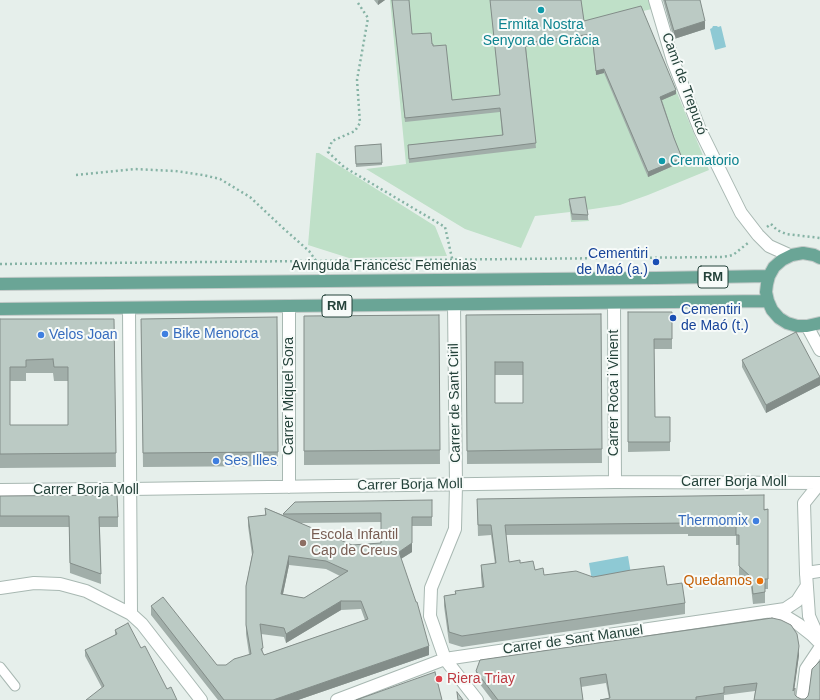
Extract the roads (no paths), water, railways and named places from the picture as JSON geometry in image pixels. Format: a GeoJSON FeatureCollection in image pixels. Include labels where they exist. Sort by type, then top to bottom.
{"type":"FeatureCollection","features":[{"type":"Feature","properties":{"kind":"main road"},"geometry":{"type":"LineString","coordinates":[[820,258],[803,253],[792,255],[782,260],[774,267],[769,276],[766,292],[772,310],[779,318],[787,323],[796,326],[806,326],[820,322]]}},
{"type":"Feature","properties":{"kind":"main road","name":"Avinguda Francesc Femenias"},"geometry":{"type":"LineString","coordinates":[[0,284],[769,276]]}},
{"type":"Feature","properties":{"kind":"main road","name":"RM"},"geometry":{"type":"LineString","coordinates":[[0,309],[768,301]]}},
{"type":"Feature","properties":{"kind":"street","name":"Camí de Trepucó"},"geometry":{"type":"LineString","coordinates":[[655,0],[673,61],[700,130],[741,213],[758,235],[769,246],[792,255]]}},
{"type":"Feature","properties":{"kind":"street","name":"Carrer Roca i Vinent"},"geometry":{"type":"LineString","coordinates":[[614,303],[615,482]]}},
{"type":"Feature","properties":{"kind":"street","name":"Carrer de Sant Ciril"},"geometry":{"type":"LineString","coordinates":[[454,305],[456,485],[454,529],[431,588],[430,616],[445,659],[477,700]]}},
{"type":"Feature","properties":{"kind":"street","name":"Carrer Miquel Sora"},"geometry":{"type":"LineString","coordinates":[[289,306],[289,487]]}},
{"type":"Feature","properties":{"kind":"street"},"geometry":{"type":"LineString","coordinates":[[129,308],[131,614]]}},
{"type":"Feature","properties":{"kind":"street"},"geometry":{"type":"LineString","coordinates":[[806,326],[820,350]]}},
{"type":"Feature","properties":{"kind":"street","name":"Carrer Borja Moll"},"geometry":{"type":"LineString","coordinates":[[0,490],[130,490],[615,482],[820,483]]}},
{"type":"Feature","properties":{"kind":"street"},"geometry":{"type":"LineString","coordinates":[[820,483],[804,503],[806,587],[809,616],[820,642]]}},
{"type":"Feature","properties":{"kind":"street"},"geometry":{"type":"LineString","coordinates":[[806,573],[820,571]]}},
{"type":"Feature","properties":{"kind":"street"},"geometry":{"type":"LineString","coordinates":[[0,588],[34,583],[60,584],[86,591],[131,614],[142,624],[201,700]]}},
{"type":"Feature","properties":{"kind":"street","name":"Carrer de Sant Manuel"},"geometry":{"type":"LineString","coordinates":[[337,700],[445,659],[785,609],[797,601],[806,587]]}},
{"type":"Feature","properties":{"kind":"street"},"geometry":{"type":"LineString","coordinates":[[768,611],[785,616],[798,624],[820,642]]}},
{"type":"Feature","properties":{"kind":"street"},"geometry":{"type":"LineString","coordinates":[[802,700],[806,669],[820,648]]}},
{"type":"Feature","properties":{"kind":"lane"},"geometry":{"type":"LineString","coordinates":[[0,667],[14,686]]}},
{"type":"Feature","properties":{"kind":"water"},"geometry":{"type":"Polygon","coordinates":[[[713,26],[721,26],[726,47],[715,50],[710,29],[713,26]]]}},
{"type":"Feature","properties":{"kind":"water"},"geometry":{"type":"Polygon","coordinates":[[[628,556],[631,574],[592,581],[589,563],[628,556]]]}},
{"type":"Feature","properties":{"kind":"place","name":"Ermita Nostra Senyora de Gràcia"},"geometry":{"type":"Point","coordinates":[541,10]}},
{"type":"Feature","properties":{"kind":"place","name":"Crematorio"},"geometry":{"type":"Point","coordinates":[662,161]}},
{"type":"Feature","properties":{"kind":"place","name":"Cementiri de Maó (a.)"},"geometry":{"type":"Point","coordinates":[656,262]}},
{"type":"Feature","properties":{"kind":"place","name":"Cementiri de Maó (t.)"},"geometry":{"type":"Point","coordinates":[673,318]}},
{"type":"Feature","properties":{"kind":"place","name":"Bike Menorca"},"geometry":{"type":"Point","coordinates":[165,334]}},
{"type":"Feature","properties":{"kind":"place","name":"Velos Joan"},"geometry":{"type":"Point","coordinates":[41,335]}},
{"type":"Feature","properties":{"kind":"place","name":"Ses Illes"},"geometry":{"type":"Point","coordinates":[216,461]}},
{"type":"Feature","properties":{"kind":"place","name":"Thermomix"},"geometry":{"type":"Point","coordinates":[756,521]}},
{"type":"Feature","properties":{"kind":"place","name":"Escola Infantil Cap de Creus"},"geometry":{"type":"Point","coordinates":[303,543]}},
{"type":"Feature","properties":{"kind":"place","name":"Quedamos"},"geometry":{"type":"Point","coordinates":[760,581]}},
{"type":"Feature","properties":{"kind":"place","name":"Riera Triay"},"geometry":{"type":"Point","coordinates":[439,679]}}]}
